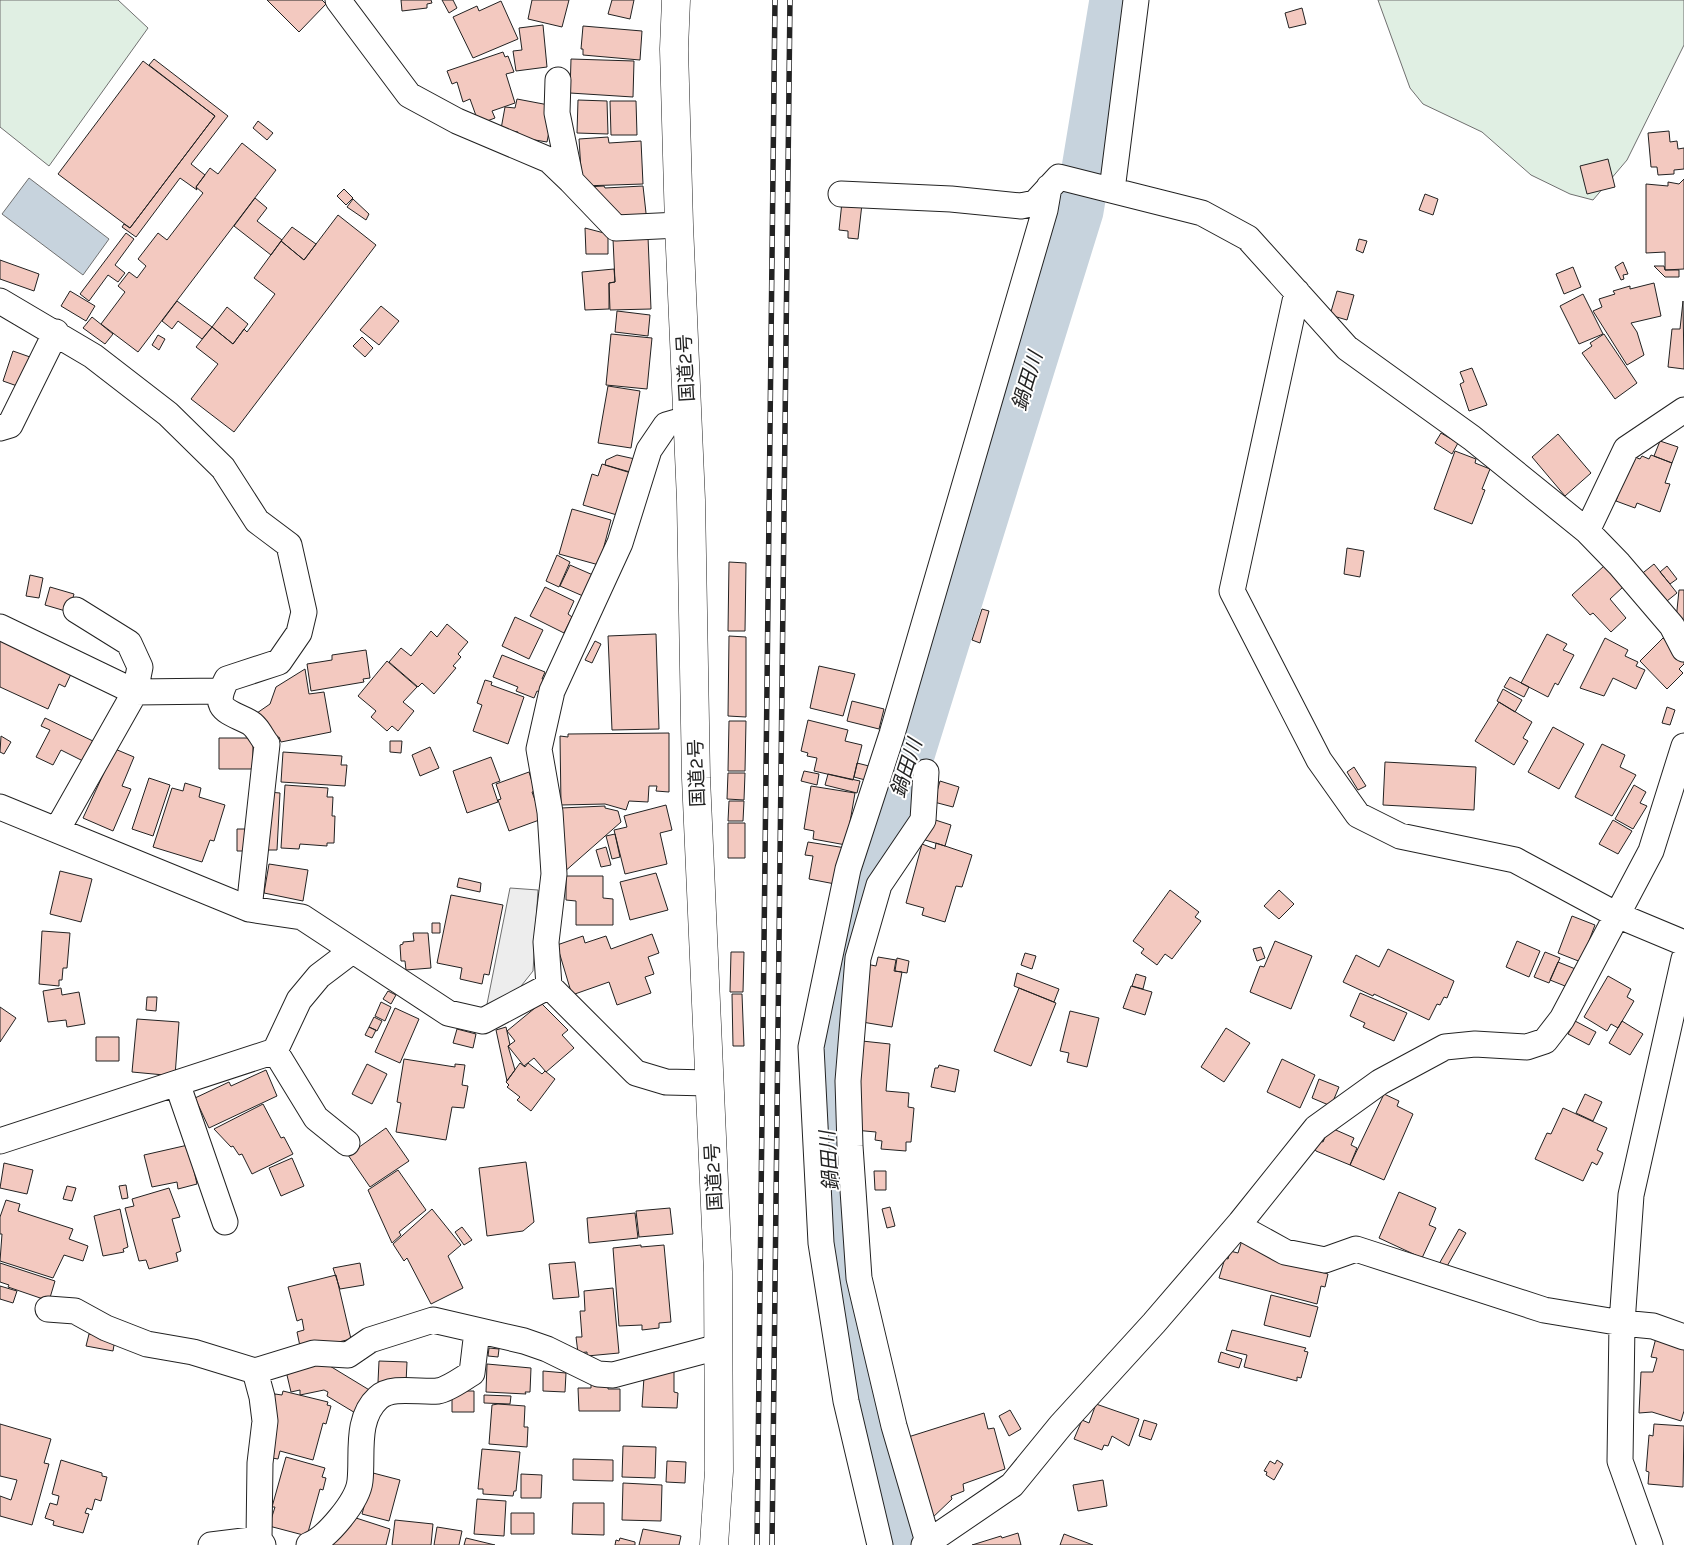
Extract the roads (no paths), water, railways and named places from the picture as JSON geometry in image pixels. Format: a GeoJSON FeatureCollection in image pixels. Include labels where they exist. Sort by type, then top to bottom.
{"type":"FeatureCollection","features":[{"type":"Feature","properties":{"kind":"highway","name":"国道2号"},"geometry":{"type":"LineString","coordinates":[[676,0],[674,49],[679,226],[691,500],[696,778],[708,1083],[718,1272],[720,1471],[714,1545]]}},
{"type":"Feature","properties":{"kind":"street"},"geometry":{"type":"LineString","coordinates":[[338,0],[409,95],[457,121],[549,160],[616,228],[679,226]]}},
{"type":"Feature","properties":{"kind":"street"},"geometry":{"type":"LineString","coordinates":[[1108,189],[1136,0]]}},
{"type":"Feature","properties":{"kind":"street"},"geometry":{"type":"LineString","coordinates":[[558,80],[557,113],[571,181]]}},
{"type":"Feature","properties":{"kind":"street"},"geometry":{"type":"LineString","coordinates":[[1054,182],[1108,189],[1202,213],[1248,238],[1346,348],[1472,438],[1586,531],[1619,564],[1672,626],[1684,649]]}},
{"type":"Feature","properties":{"kind":"street"},"geometry":{"type":"LineString","coordinates":[[841,194],[951,198],[1021,206],[1035,203],[1054,182]]}},
{"type":"Feature","properties":{"kind":"street"},"geometry":{"type":"LineString","coordinates":[[880,1545],[846,1401],[821,1242],[811,1047],[848,869],[892,734],[1054,182]]}},
{"type":"Feature","properties":{"kind":"street"},"geometry":{"type":"LineString","coordinates":[[1296,292],[1232,591],[1319,760],[1358,816],[1400,836],[1514,860],[1617,915],[1684,943]]}},
{"type":"Feature","properties":{"kind":"street"},"geometry":{"type":"LineString","coordinates":[[0,301],[56,332],[93,356],[168,414],[223,468],[258,521],[289,545],[304,612],[299,633],[279,662],[227,679],[221,691],[220,700],[228,714],[252,723],[268,744],[249,909]]}},
{"type":"Feature","properties":{"kind":"street"},"geometry":{"type":"LineString","coordinates":[[0,428],[10,425],[56,332]]}},
{"type":"Feature","properties":{"kind":"street"},"geometry":{"type":"LineString","coordinates":[[1586,531],[1626,449],[1684,410]]}},
{"type":"Feature","properties":{"kind":"street"},"geometry":{"type":"LineString","coordinates":[[687,419],[666,425],[649,450],[620,543],[552,691],[539,749],[550,812],[554,874],[546,942],[549,986],[636,1073],[666,1082],[708,1083]]}},
{"type":"Feature","properties":{"kind":"street"},"geometry":{"type":"LineString","coordinates":[[57,830],[135,692],[140,667],[129,643],[76,610]]}},
{"type":"Feature","properties":{"kind":"street"},"geometry":{"type":"LineString","coordinates":[[0,626],[135,692],[221,691]]}},
{"type":"Feature","properties":{"kind":"street"},"geometry":{"type":"LineString","coordinates":[[926,772],[923,820],[879,885],[858,958],[848,1081],[850,1146],[859,1278],[894,1426],[926,1544],[1012,1485],[1061,1425],[1154,1323],[1240,1223],[1316,1128],[1380,1082],[1445,1047],[1474,1044],[1527,1047],[1545,1041],[1562,1019],[1651,851],[1680,774],[1684,746]]}},
{"type":"Feature","properties":{"kind":"street"},"geometry":{"type":"LineString","coordinates":[[0,807],[249,909],[302,917],[448,1013],[483,1021],[549,986]]}},
{"type":"Feature","properties":{"kind":"street"},"geometry":{"type":"LineString","coordinates":[[0,1141],[275,1051],[299,1000],[319,976],[352,950]]}},
{"type":"Feature","properties":{"kind":"street"},"geometry":{"type":"LineString","coordinates":[[1650,1545],[1620,1461],[1622,1323],[1630,1195],[1684,959]]}},
{"type":"Feature","properties":{"kind":"street"},"geometry":{"type":"LineString","coordinates":[[814,1030],[853,1027]]}},
{"type":"Feature","properties":{"kind":"street"},"geometry":{"type":"LineString","coordinates":[[275,1051],[287,1074],[316,1118],[348,1143]]}},
{"type":"Feature","properties":{"kind":"street"},"geometry":{"type":"LineString","coordinates":[[178,1083],[225,1222]]}},
{"type":"Feature","properties":{"kind":"street"},"geometry":{"type":"LineString","coordinates":[[1240,1223],[1245,1230],[1285,1252],[1325,1260],[1356,1250],[1544,1310],[1622,1323],[1653,1326],[1684,1337]]}},
{"type":"Feature","properties":{"kind":"street"},"geometry":{"type":"LineString","coordinates":[[48,1309],[75,1311],[106,1328],[147,1344],[193,1352],[255,1372],[314,1353],[348,1355],[370,1340],[433,1320],[524,1341],[547,1349],[598,1374],[613,1375],[718,1346]]}},
{"type":"Feature","properties":{"kind":"street"},"geometry":{"type":"LineString","coordinates":[[309,1545],[316,1543],[339,1522],[360,1484],[360,1440],[366,1418],[379,1397],[392,1392],[440,1390],[472,1373],[477,1331]]}},
{"type":"Feature","properties":{"kind":"street"},"geometry":{"type":"LineString","coordinates":[[211,1545],[261,1542],[260,1463],[265,1421],[262,1397],[255,1372]]}},
{"type":"Feature","properties":{"kind":"waterway","name":"鍋田川"},"geometry":{"type":"LineString","coordinates":[[903,1545],[857,1365],[834,1239],[826,1111],[836,998],[862,889],[896,800],[1079,211],[1114,0]]}},
{"type":"Feature","properties":{"kind":"railway"},"geometry":{"type":"LineString","coordinates":[[757,1545],[775,0]]}},
{"type":"Feature","properties":{"kind":"railway"},"geometry":{"type":"LineString","coordinates":[[772,1545],[790,0]]}}]}
